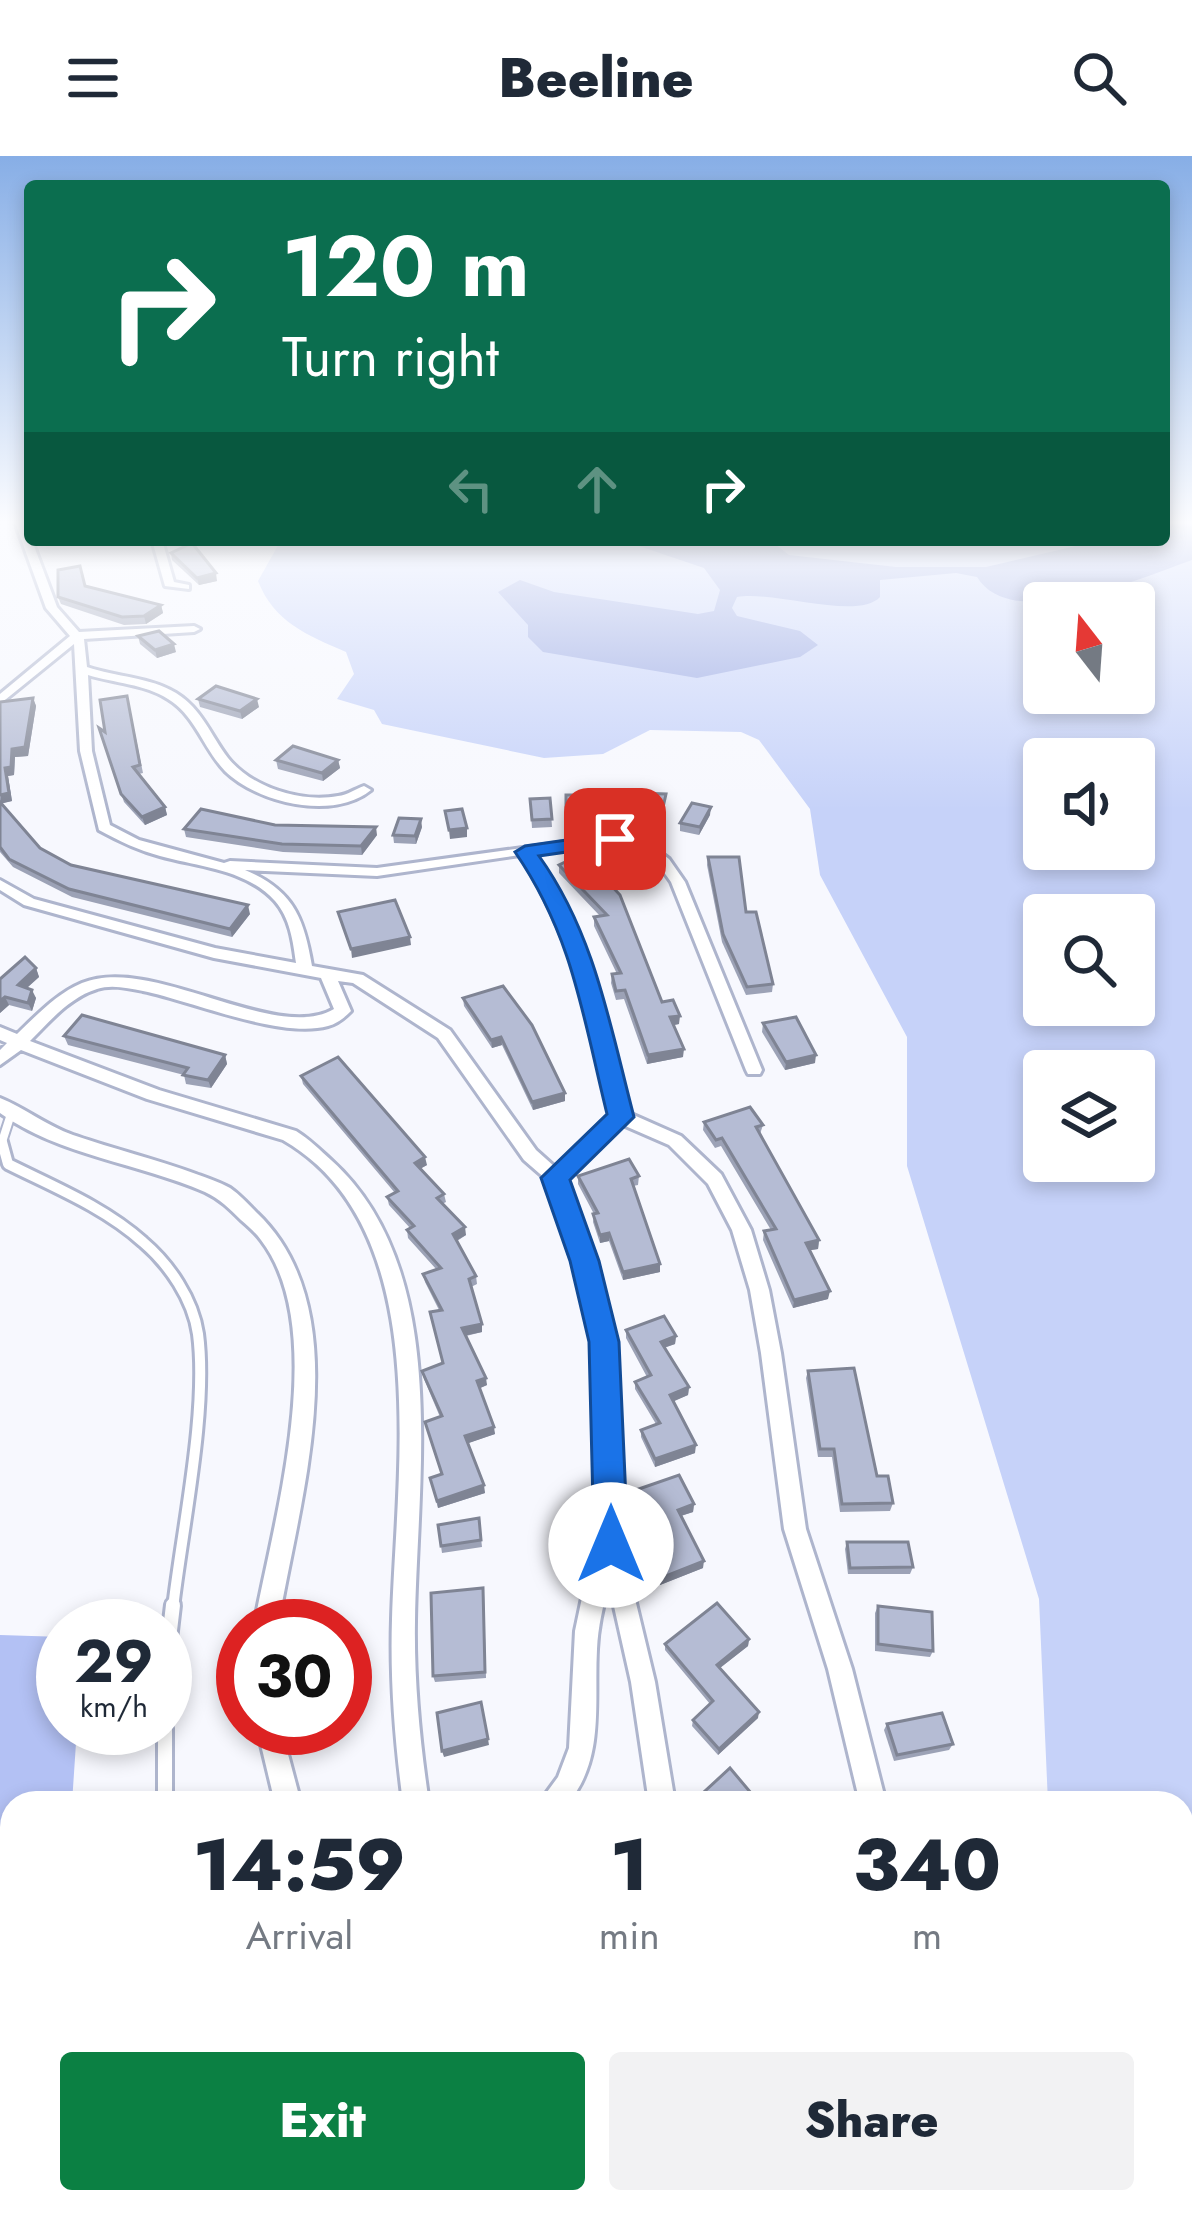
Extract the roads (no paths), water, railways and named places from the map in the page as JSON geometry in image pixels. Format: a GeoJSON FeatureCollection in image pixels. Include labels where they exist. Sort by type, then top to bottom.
{"type":"FeatureCollection","features":[{"type":"Feature","properties":{"kind":"street"},"geometry":{"type":"LineString","coordinates":[[61,618],[77,636],[84,670],[86,751],[104,827],[142,844],[230,865],[377,872],[615,839],[640,843],[663,859],[678,882],[754,1070]]}},
{"type":"Feature","properties":{"kind":"street"},"geometry":{"type":"LineString","coordinates":[[0,700],[77,636],[194,629]]}},
{"type":"Feature","properties":{"kind":"street"},"geometry":{"type":"LineString","coordinates":[[84,670],[176,699],[211,734],[234,773],[254,783],[323,802],[355,798],[364,790]]}},
{"type":"Feature","properties":{"kind":"street"},"geometry":{"type":"LineString","coordinates":[[525,852],[560,901],[574,938],[621,1117]]}},
{"type":"Feature","properties":{"kind":"street"},"geometry":{"type":"LineString","coordinates":[[230,865],[292,907],[304,941],[305,969]]}},
{"type":"Feature","properties":{"kind":"street"},"geometry":{"type":"LineString","coordinates":[[0,884],[28,902],[214,953],[357,979],[445,1034],[530,1155],[555,1178],[584,1261],[604,1342],[611,1545],[643,1682],[660,1791]]}},
{"type":"Feature","properties":{"kind":"street"},"geometry":{"type":"LineString","coordinates":[[0,1059],[72,996],[102,982],[287,1021],[332,1021],[340,1017],[343,1006],[327,973]]}},
{"type":"Feature","properties":{"kind":"street"},"geometry":{"type":"LineString","coordinates":[[0,1033],[67,1064],[299,1141],[341,1177],[378,1231],[398,1290],[405,1346],[403,1674],[415,1791]]}},
{"type":"Feature","properties":{"kind":"street"},"geometry":{"type":"LineString","coordinates":[[6,1109],[49,1135],[146,1161],[227,1196],[287,1264],[305,1322],[304,1396],[270,1599]]}},
{"type":"Feature","properties":{"kind":"street"},"geometry":{"type":"LineString","coordinates":[[555,1178],[621,1117]]}},
{"type":"Feature","properties":{"kind":"street"},"geometry":{"type":"LineString","coordinates":[[621,1117],[674,1141],[707,1172],[764,1292],[794,1526],[840,1669],[870,1791]]}},
{"type":"Feature","properties":{"kind":"street"},"geometry":{"type":"LineString","coordinates":[[561,1791],[578,1769],[585,1735],[585,1638],[611,1545]]}},
{"type":"Feature","properties":{"kind":"street"},"geometry":{"type":"LineString","coordinates":[[276,1755],[285,1791]]}},
{"type":"Feature","properties":{"kind":"lane"},"geometry":{"type":"LineString","coordinates":[[6,1109],[0,1149],[8,1164],[108,1215],[146,1244],[185,1292],[198,1334],[196,1414],[174,1599]]}},
{"type":"Feature","properties":{"kind":"lane"},"geometry":{"type":"LineString","coordinates":[[165,1755],[165,1791]]}}]}
